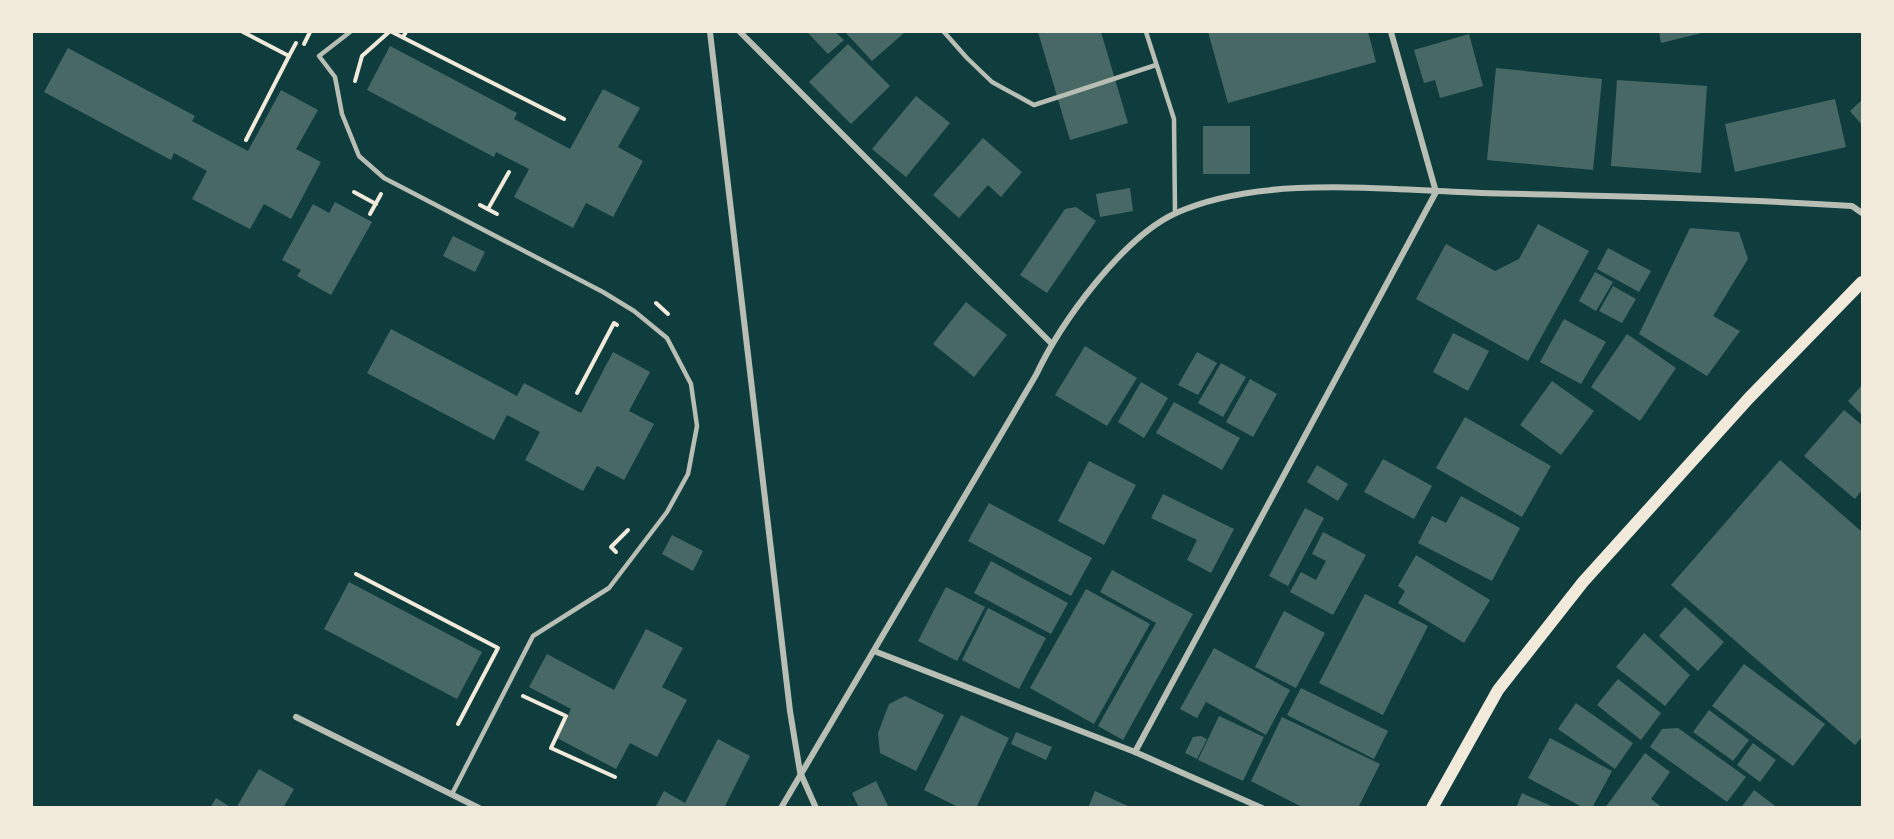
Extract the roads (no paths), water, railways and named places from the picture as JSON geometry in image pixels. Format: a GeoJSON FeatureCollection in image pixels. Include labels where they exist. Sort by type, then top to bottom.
{"type":"FeatureCollection","features":[{"type":"Feature","properties":{"kind":"main road"},"geometry":{"type":"LineString","coordinates":[[1432,807],[1498,690],[1584,582],[1749,398],[1863,282]]}},
{"type":"Feature","properties":{"kind":"street"},"geometry":{"type":"LineString","coordinates":[[710,32],[790,711],[800,772],[816,807]]}},
{"type":"Feature","properties":{"kind":"street"},"geometry":{"type":"LineString","coordinates":[[740,32],[1051,343]]}},
{"type":"Feature","properties":{"kind":"street"},"geometry":{"type":"LineString","coordinates":[[1135,752],[1436,192],[1391,32]]}},
{"type":"Feature","properties":{"kind":"street"},"geometry":{"type":"LineString","coordinates":[[781,807],[1036,375],[1051,343],[1086,292],[1140,238],[1175,214],[1243,194],[1321,188],[1753,200],[1852,206],[1863,213]]}},
{"type":"Feature","properties":{"kind":"street"},"geometry":{"type":"LineString","coordinates":[[874,651],[1135,752],[1262,807]]}},
{"type":"Feature","properties":{"kind":"street"},"geometry":{"type":"LineString","coordinates":[[296,717],[479,807]]}},
{"type":"Feature","properties":{"kind":"lane"},"geometry":{"type":"LineString","coordinates":[[350,32],[319,56],[336,77],[342,114],[359,156],[384,178],[622,302],[667,338],[691,384],[697,426],[688,474],[668,512],[609,588],[533,636],[452,794]]}},
{"type":"Feature","properties":{"kind":"lane"},"geometry":{"type":"LineString","coordinates":[[944,32],[992,82],[1034,105],[1156,65]]}},
{"type":"Feature","properties":{"kind":"lane"},"geometry":{"type":"LineString","coordinates":[[1146,32],[1174,119],[1175,214]]}}]}
